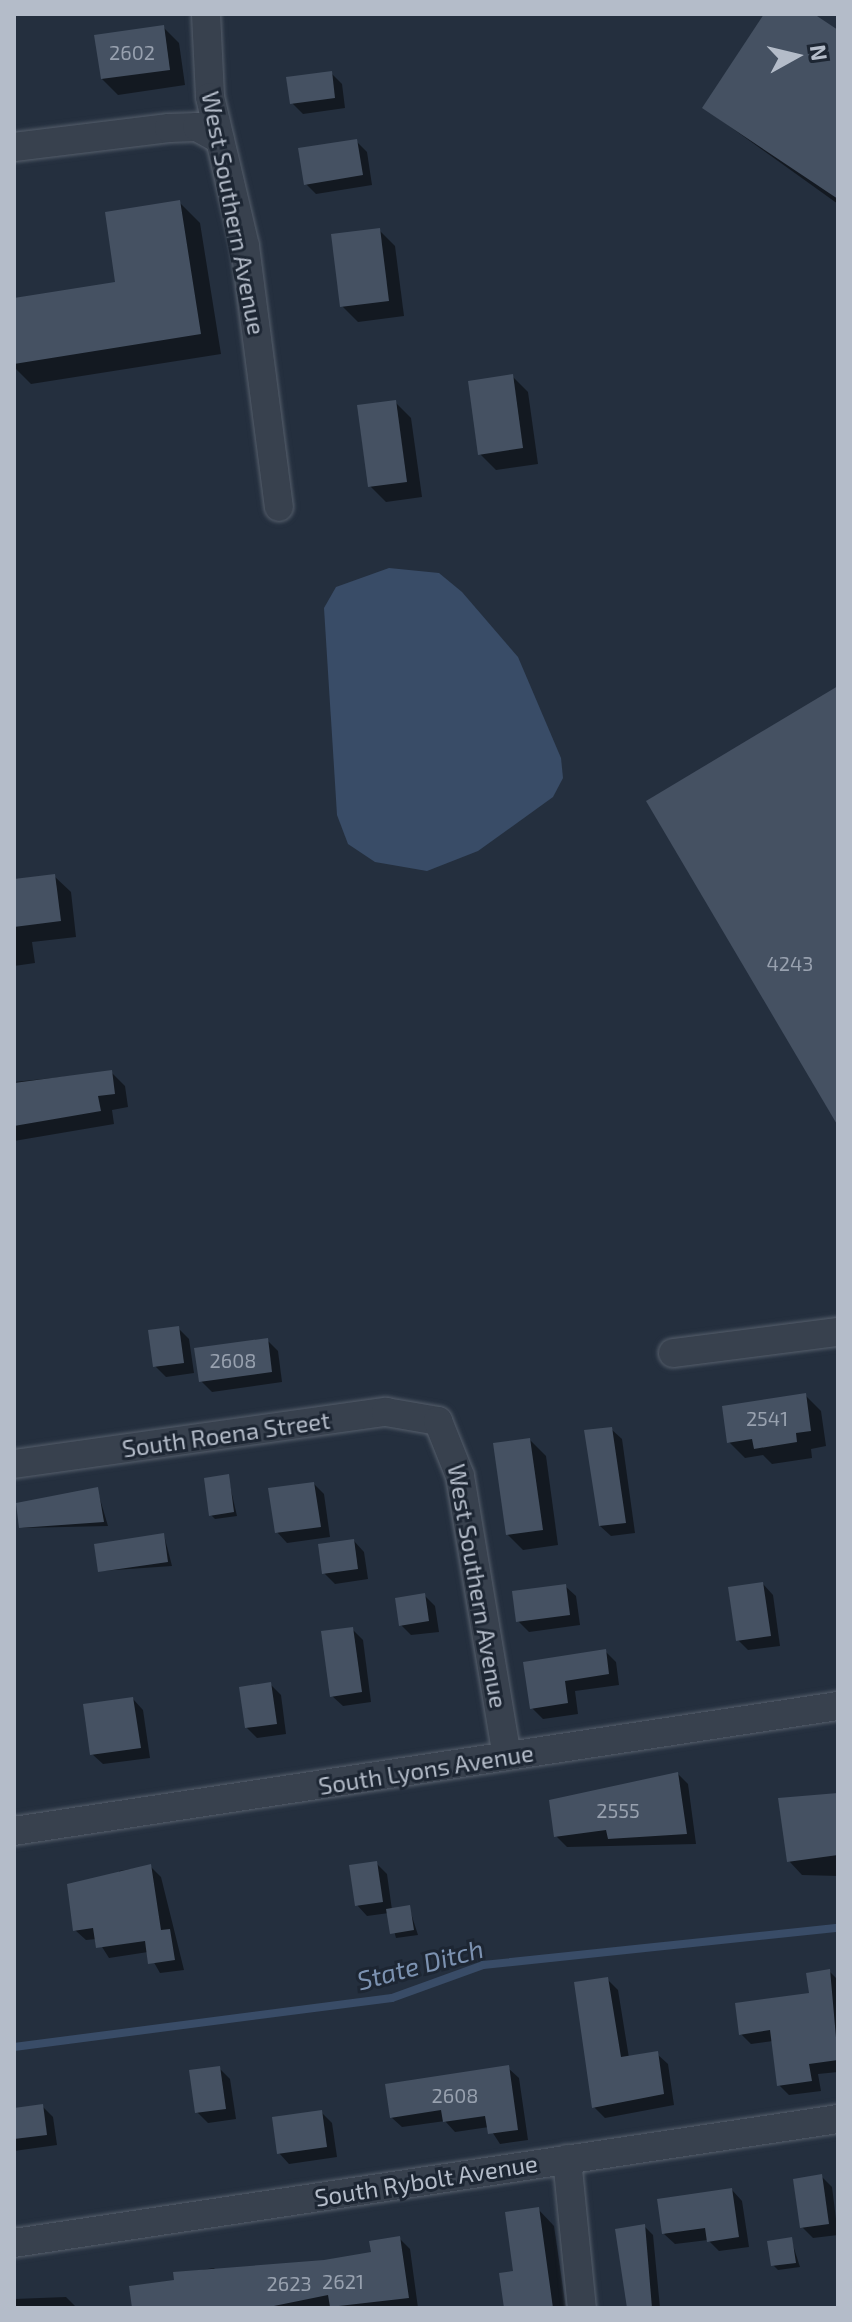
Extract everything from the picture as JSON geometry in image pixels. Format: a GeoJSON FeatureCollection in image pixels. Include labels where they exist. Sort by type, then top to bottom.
{"type":"FeatureCollection","features":[{"type":"Feature","properties":{"kind":"street","name":"West Southern Avenue"},"geometry":{"type":"LineString","coordinates":[[206,14],[210,97],[245,246],[279,507]]}},
{"type":"Feature","properties":{"kind":"street"},"geometry":{"type":"LineString","coordinates":[[14,147],[197,127],[220,140]]}},
{"type":"Feature","properties":{"kind":"street"},"geometry":{"type":"LineString","coordinates":[[673,1353],[838,1332]]}},
{"type":"Feature","properties":{"kind":"street","name":"South Roena Street"},"geometry":{"type":"LineString","coordinates":[[14,1464],[386,1412],[438,1421]]}},
{"type":"Feature","properties":{"kind":"street","name":"West Southern Avenue"},"geometry":{"type":"LineString","coordinates":[[438,1421],[460,1476],[507,1756]]}},
{"type":"Feature","properties":{"kind":"street","name":"South Lyons Avenue"},"geometry":{"type":"LineString","coordinates":[[14,1831],[838,1706]]}},
{"type":"Feature","properties":{"kind":"street","name":"South Rybolt Avenue"},"geometry":{"type":"LineString","coordinates":[[14,2243],[838,2119]]}},
{"type":"Feature","properties":{"kind":"street"},"geometry":{"type":"LineString","coordinates":[[567,2159],[582,2308]]}},
{"type":"Feature","properties":{"kind":"water"},"geometry":{"type":"Polygon","coordinates":[[[389,568],[439,573],[462,592],[518,657],[561,758],[563,778],[553,797],[478,851],[427,871],[375,862],[348,844],[337,815],[324,608],[336,587],[389,568]]]}},
{"type":"Feature","properties":{"kind":"building"},"geometry":{"type":"Polygon","coordinates":[[[764,14],[814,14],[838,30],[838,199],[702,108],[764,14]]]}},
{"type":"Feature","properties":{"kind":"building"},"geometry":{"type":"Polygon","coordinates":[[[164,25],[170,70],[101,79],[94,35],[164,25]]]}},
{"type":"Feature","properties":{"kind":"building"},"geometry":{"type":"Polygon","coordinates":[[[332,71],[335,98],[290,104],[286,77],[332,71]]]}},
{"type":"Feature","properties":{"kind":"building"},"geometry":{"type":"Polygon","coordinates":[[[357,139],[363,175],[304,185],[298,148],[357,139]]]}},
{"type":"Feature","properties":{"kind":"building"},"geometry":{"type":"Polygon","coordinates":[[[180,200],[201,334],[14,364],[14,298],[115,282],[105,212],[180,200]]]}},
{"type":"Feature","properties":{"kind":"building"},"geometry":{"type":"Polygon","coordinates":[[[380,228],[389,301],[340,307],[331,234],[380,228]]]}},
{"type":"Feature","properties":{"kind":"building"},"geometry":{"type":"Polygon","coordinates":[[[513,374],[523,448],[478,455],[468,381],[513,374]]]}},
{"type":"Feature","properties":{"kind":"building"},"geometry":{"type":"Polygon","coordinates":[[[396,400],[407,482],[368,487],[357,405],[396,400]]]}},
{"type":"Feature","properties":{"kind":"building"},"geometry":{"type":"Polygon","coordinates":[[[838,686],[838,1126],[646,801],[838,686]]]}},
{"type":"Feature","properties":{"kind":"building"},"geometry":{"type":"Polygon","coordinates":[[[55,874],[61,921],[14,927],[14,879],[55,874]]]}},
{"type":"Feature","properties":{"kind":"building"},"geometry":{"type":"Polygon","coordinates":[[[112,1070],[115,1094],[98,1096],[101,1111],[14,1126],[14,1083],[112,1070]]]}},
{"type":"Feature","properties":{"kind":"building"},"geometry":{"type":"Polygon","coordinates":[[[179,1326],[184,1363],[153,1367],[148,1330],[179,1326]]]}},
{"type":"Feature","properties":{"kind":"building"},"geometry":{"type":"Polygon","coordinates":[[[268,1338],[272,1372],[199,1382],[194,1348],[268,1338]]]}},
{"type":"Feature","properties":{"kind":"building"},"geometry":{"type":"Polygon","coordinates":[[[806,1393],[811,1431],[796,1433],[797,1442],[754,1449],[752,1439],[727,1443],[722,1406],[806,1393]]]}},
{"type":"Feature","properties":{"kind":"building"},"geometry":{"type":"Polygon","coordinates":[[[612,1427],[626,1523],[599,1526],[584,1430],[612,1427]]]}},
{"type":"Feature","properties":{"kind":"building"},"geometry":{"type":"Polygon","coordinates":[[[530,1438],[543,1530],[506,1535],[493,1443],[530,1438]]]}},
{"type":"Feature","properties":{"kind":"building"},"geometry":{"type":"Polygon","coordinates":[[[229,1474],[234,1512],[209,1516],[204,1478],[229,1474]]]}},
{"type":"Feature","properties":{"kind":"building"},"geometry":{"type":"Polygon","coordinates":[[[314,1482],[321,1527],[275,1533],[268,1488],[314,1482]]]}},
{"type":"Feature","properties":{"kind":"building"},"geometry":{"type":"Polygon","coordinates":[[[98,1487],[104,1522],[19,1528],[16,1503],[98,1487]]]}},
{"type":"Feature","properties":{"kind":"building"},"geometry":{"type":"Polygon","coordinates":[[[164,1533],[168,1562],[98,1572],[94,1544],[164,1533]]]}},
{"type":"Feature","properties":{"kind":"building"},"geometry":{"type":"Polygon","coordinates":[[[354,1539],[358,1569],[322,1574],[318,1544],[354,1539]]]}},
{"type":"Feature","properties":{"kind":"building"},"geometry":{"type":"Polygon","coordinates":[[[763,1582],[771,1636],[736,1641],[728,1587],[763,1582]]]}},
{"type":"Feature","properties":{"kind":"building"},"geometry":{"type":"Polygon","coordinates":[[[566,1584],[570,1615],[516,1622],[512,1591],[566,1584]]]}},
{"type":"Feature","properties":{"kind":"building"},"geometry":{"type":"Polygon","coordinates":[[[425,1593],[429,1621],[399,1626],[395,1598],[425,1593]]]}},
{"type":"Feature","properties":{"kind":"building"},"geometry":{"type":"Polygon","coordinates":[[[353,1627],[362,1692],[330,1697],[321,1631],[353,1627]]]}},
{"type":"Feature","properties":{"kind":"building"},"geometry":{"type":"Polygon","coordinates":[[[606,1649],[609,1674],[565,1681],[568,1703],[530,1709],[523,1662],[606,1649]]]}},
{"type":"Feature","properties":{"kind":"building"},"geometry":{"type":"Polygon","coordinates":[[[271,1682],[277,1724],[245,1728],[239,1687],[271,1682]]]}},
{"type":"Feature","properties":{"kind":"building"},"geometry":{"type":"Polygon","coordinates":[[[133,1697],[141,1748],[90,1755],[83,1704],[133,1697]]]}},
{"type":"Feature","properties":{"kind":"building"},"geometry":{"type":"Polygon","coordinates":[[[678,1772],[687,1834],[608,1839],[606,1830],[554,1837],[549,1800],[678,1772]]]}},
{"type":"Feature","properties":{"kind":"building"},"geometry":{"type":"Polygon","coordinates":[[[838,1793],[838,1855],[787,1862],[778,1798],[838,1793]]]}},
{"type":"Feature","properties":{"kind":"building"},"geometry":{"type":"Polygon","coordinates":[[[377,1861],[383,1902],[355,1906],[349,1865],[377,1861]]]}},
{"type":"Feature","properties":{"kind":"building"},"geometry":{"type":"Polygon","coordinates":[[[151,1864],[161,1930],[170,1929],[175,1960],[148,1964],[145,1941],[96,1948],[93,1928],[73,1931],[67,1884],[151,1864]]]}},
{"type":"Feature","properties":{"kind":"building"},"geometry":{"type":"Polygon","coordinates":[[[410,1905],[414,1930],[390,1934],[386,1909],[410,1905]]]}},
{"type":"Feature","properties":{"kind":"building"},"geometry":{"type":"Polygon","coordinates":[[[830,1969],[838,2060],[809,2064],[812,2081],[777,2086],[770,2030],[739,2035],[735,2003],[809,1993],[806,1973],[830,1969]]]}},
{"type":"Feature","properties":{"kind":"building"},"geometry":{"type":"Polygon","coordinates":[[[608,1977],[621,2057],[658,2051],[664,2094],[592,2108],[574,1982],[608,1977]]]}},
{"type":"Feature","properties":{"kind":"building"},"geometry":{"type":"Polygon","coordinates":[[[509,2065],[518,2130],[488,2134],[485,2116],[443,2122],[441,2110],[390,2118],[385,2084],[509,2065]]]}},
{"type":"Feature","properties":{"kind":"building"},"geometry":{"type":"Polygon","coordinates":[[[220,2066],[226,2109],[195,2113],[189,2070],[220,2066]]]}},
{"type":"Feature","properties":{"kind":"building"},"geometry":{"type":"Polygon","coordinates":[[[43,2104],[47,2135],[14,2139],[14,2108],[43,2104]]]}},
{"type":"Feature","properties":{"kind":"building"},"geometry":{"type":"Polygon","coordinates":[[[322,2110],[327,2147],[277,2154],[272,2117],[322,2110]]]}},
{"type":"Feature","properties":{"kind":"building"},"geometry":{"type":"Polygon","coordinates":[[[822,2174],[829,2224],[800,2228],[793,2179],[822,2174]]]}},
{"type":"Feature","properties":{"kind":"building"},"geometry":{"type":"Polygon","coordinates":[[[732,2188],[739,2237],[707,2242],[705,2228],[662,2234],[657,2199],[732,2188]]]}},
{"type":"Feature","properties":{"kind":"building"},"geometry":{"type":"Polygon","coordinates":[[[539,2207],[553,2308],[504,2308],[499,2273],[513,2271],[505,2212],[539,2207]]]}},
{"type":"Feature","properties":{"kind":"building"},"geometry":{"type":"Polygon","coordinates":[[[645,2224],[652,2308],[627,2308],[615,2229],[645,2224]]]}},
{"type":"Feature","properties":{"kind":"building"},"geometry":{"type":"Polygon","coordinates":[[[400,2236],[409,2298],[330,2307],[328,2295],[264,2308],[132,2308],[129,2286],[174,2280],[173,2272],[324,2260],[371,2252],[369,2241],[400,2236]]]}},
{"type":"Feature","properties":{"kind":"building"},"geometry":{"type":"Polygon","coordinates":[[[792,2237],[796,2263],[771,2266],[767,2241],[792,2237]]]}},
{"type":"Feature","properties":{"kind":"waterway","name":"State Ditch"},"geometry":{"type":"LineString","coordinates":[[14,2047],[392,1998],[483,1965],[838,1928]]}}]}
